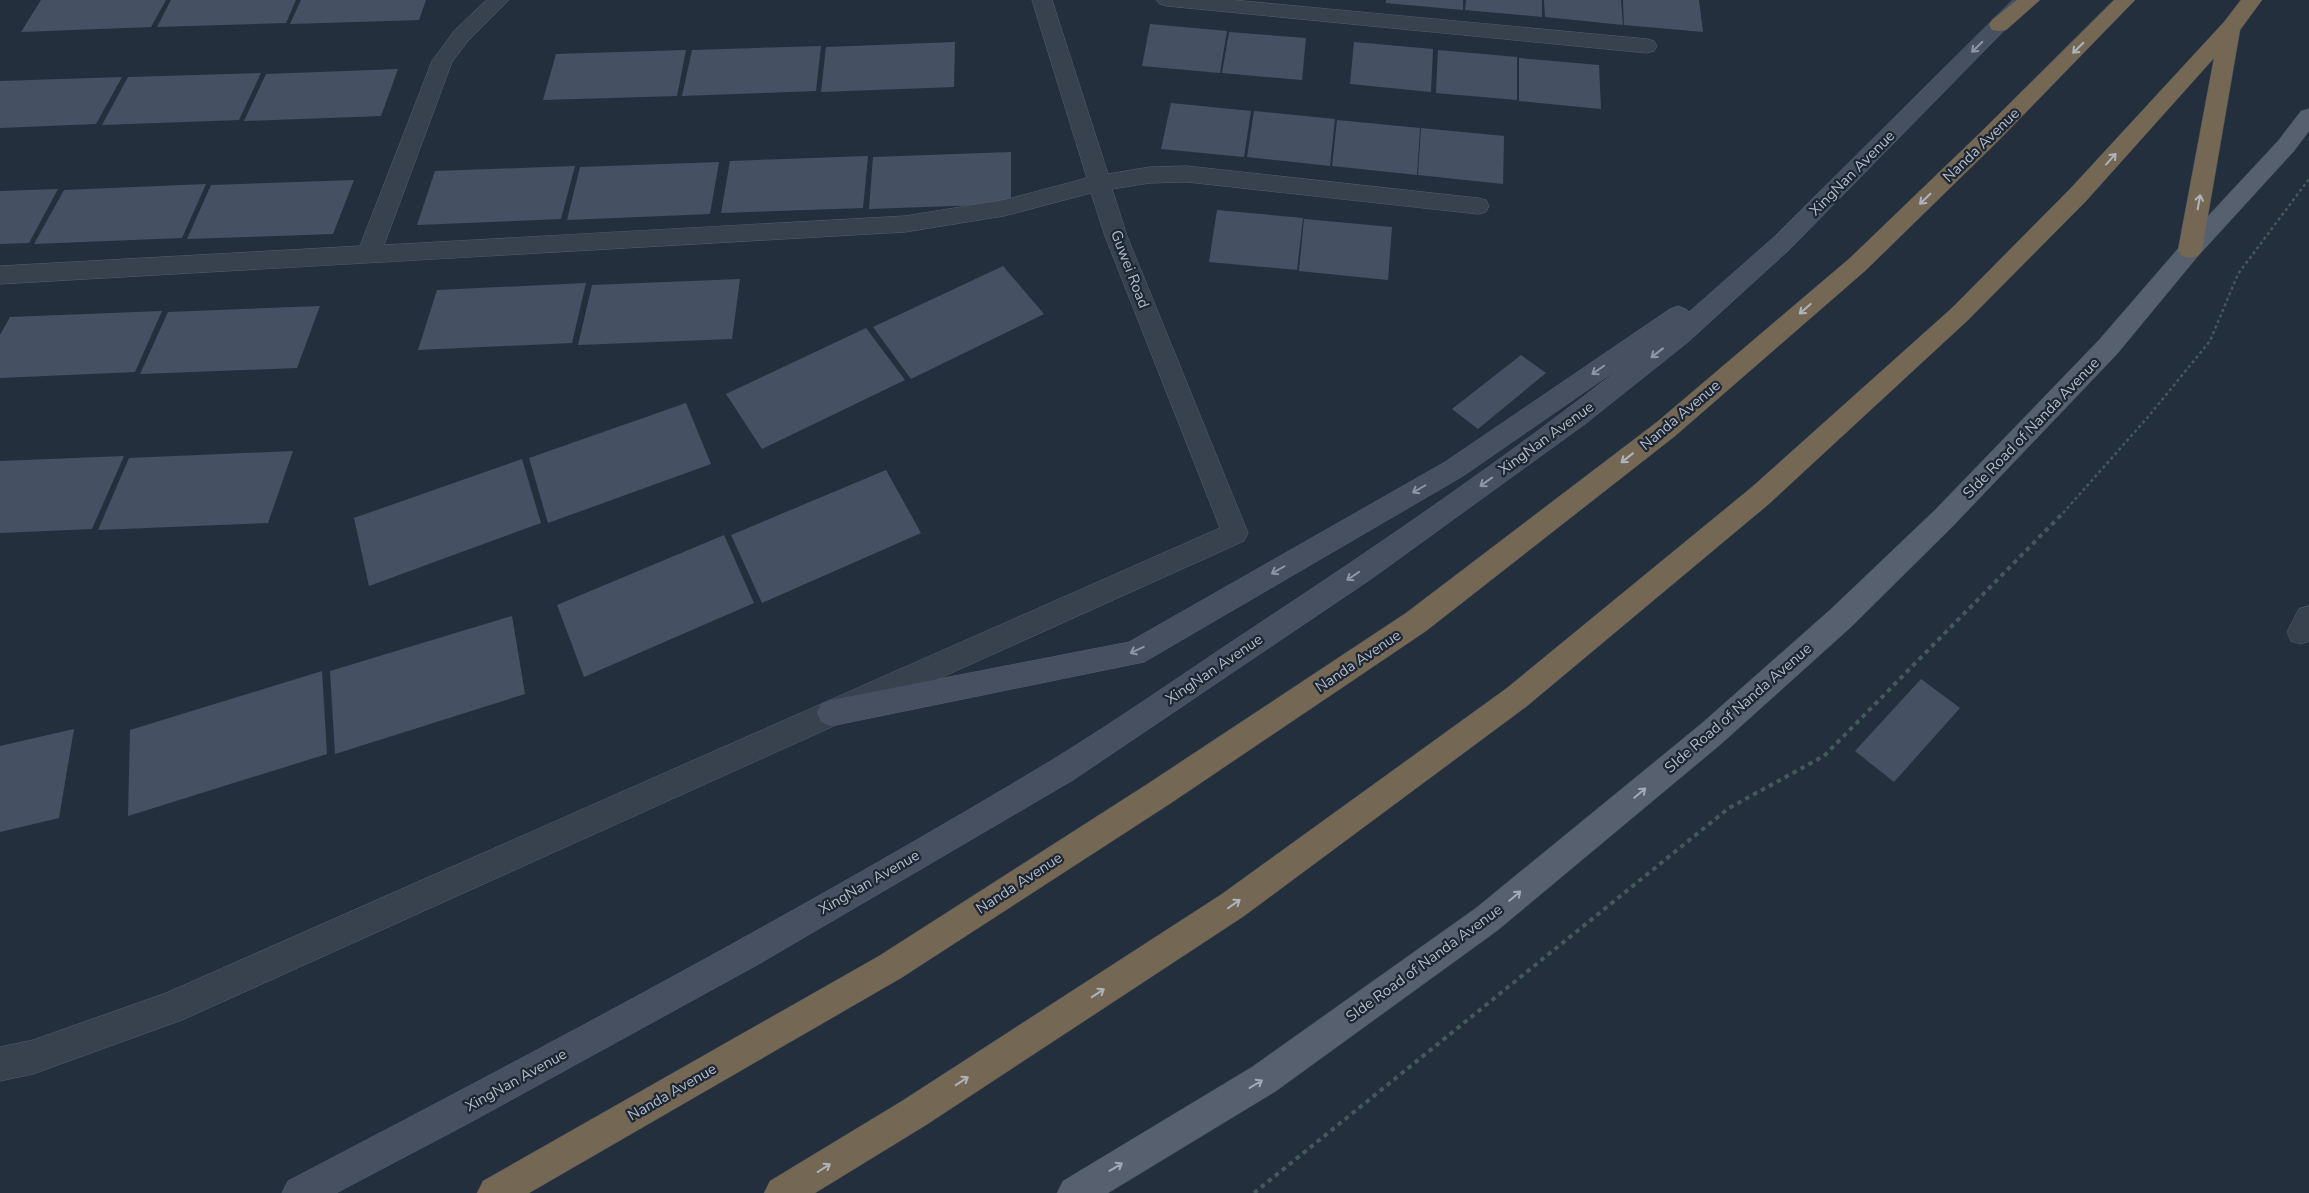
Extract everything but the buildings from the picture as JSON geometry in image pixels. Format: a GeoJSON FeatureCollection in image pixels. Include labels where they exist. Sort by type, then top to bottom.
{"type":"FeatureCollection","features":[{"type":"Feature","properties":{"kind":"highway"},"geometry":{"type":"LineString","coordinates":[[1999,24],[2030,0]]}},
{"type":"Feature","properties":{"kind":"highway","name":"Nanda Avenue"},"geometry":{"type":"LineString","coordinates":[[495,1193],[890,967],[1160,793],[1416,622],[1666,429],[1858,264],[1990,137],[2125,0]]}},
{"type":"Feature","properties":{"kind":"highway"},"geometry":{"type":"LineString","coordinates":[[782,1193],[914,1112],[1233,906],[1517,697],[1761,496],[1960,314],[2078,195],[2230,27],[2252,0]]}},
{"type":"Feature","properties":{"kind":"highway"},"geometry":{"type":"LineString","coordinates":[[2190,250],[2230,27]]}},
{"type":"Feature","properties":{"kind":"main road","name":"XingNan Avenue"},"geometry":{"type":"LineString","coordinates":[[300,1193],[457,1111],[737,959],[1062,770],[1361,571],[1576,417],[1679,335],[1782,243],[2024,0]]}},
{"type":"Feature","properties":{"kind":"main road","name":"SIde Road of Nanda Avenue"},"geometry":{"type":"LineString","coordinates":[[1075,1193],[1264,1079],[1479,925],[1703,740],[1841,618],[1944,518],[2108,347],[2190,250],[2286,146],[2309,116]]}},
{"type":"Feature","properties":{"kind":"main road"},"geometry":{"type":"LineString","coordinates":[[831,713],[1134,653],[1454,469],[1782,243]]}},
{"type":"Feature","properties":{"kind":"street"},"geometry":{"type":"LineString","coordinates":[[369,254],[442,61],[461,36],[499,0]]}},
{"type":"Feature","properties":{"kind":"street","name":"Guwei Road"},"geometry":{"type":"LineString","coordinates":[[831,713],[1235,533],[1116,236],[1042,0]]}},
{"type":"Feature","properties":{"kind":"street"},"geometry":{"type":"LineString","coordinates":[[1167,0],[1647,46]]}},
{"type":"Feature","properties":{"kind":"street"},"geometry":{"type":"LineString","coordinates":[[0,275],[905,224],[1004,208],[1099,183],[1150,175],[1187,174],[1478,206]]}},
{"type":"Feature","properties":{"kind":"street"},"geometry":{"type":"LineString","coordinates":[[0,1064],[33,1058],[170,1008],[831,713]]}},
{"type":"Feature","properties":{"kind":"path"},"geometry":{"type":"LineString","coordinates":[[1254,1193],[1729,808],[1824,756],[2066,510],[2148,417],[2210,341],[2238,274],[2309,178]]}}]}
